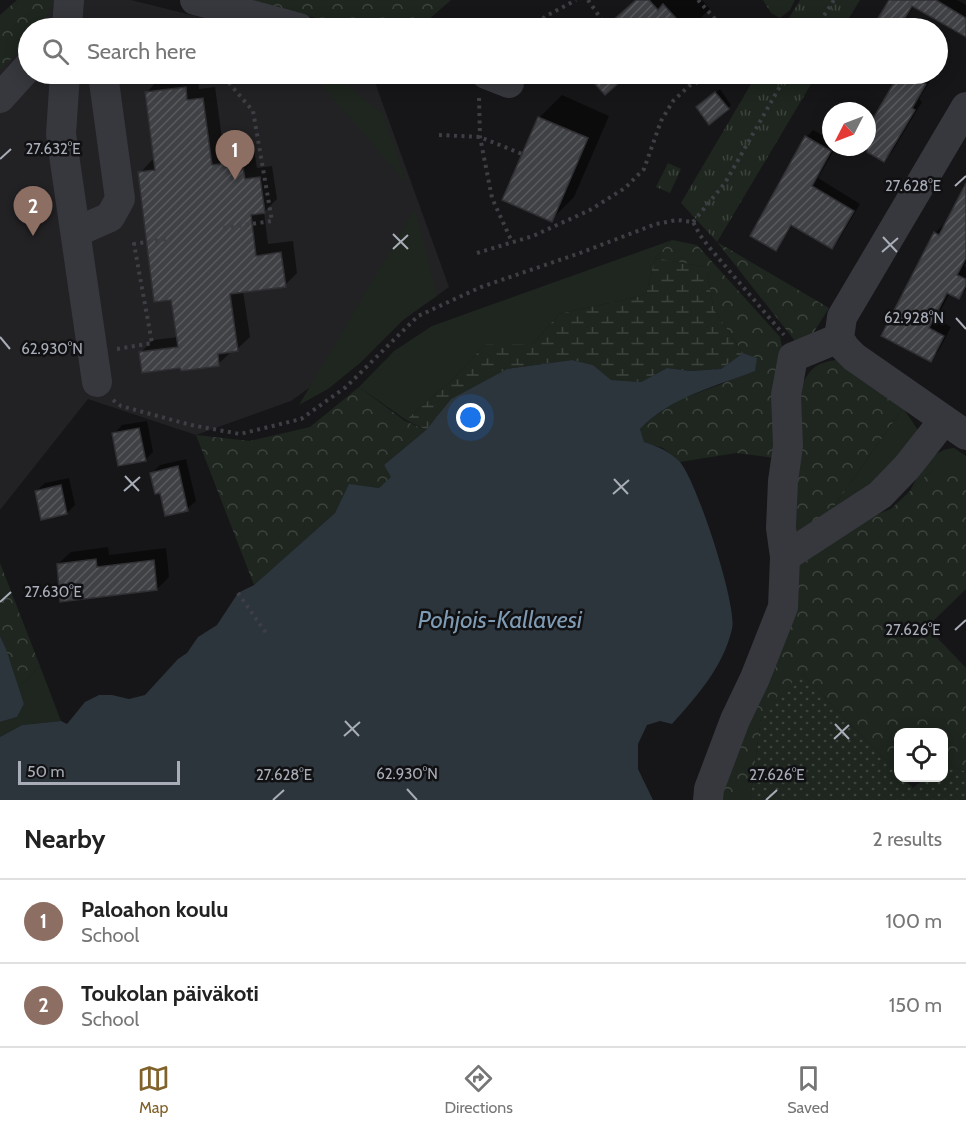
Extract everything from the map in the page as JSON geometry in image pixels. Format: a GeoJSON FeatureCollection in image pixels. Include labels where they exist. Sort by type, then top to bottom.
{"type":"FeatureCollection","features":[{"type":"Feature","properties":{"kind":"street"},"geometry":{"type":"LineString","coordinates":[[195,0],[262,18]]}},
{"type":"Feature","properties":{"kind":"street"},"geometry":{"type":"LineString","coordinates":[[0,98],[18,77]]}},
{"type":"Feature","properties":{"kind":"street"},"geometry":{"type":"LineString","coordinates":[[64,84],[61,134],[95,368]]}},
{"type":"Feature","properties":{"kind":"street"},"geometry":{"type":"LineString","coordinates":[[76,232],[110,217],[120,199],[104,84]]}},
{"type":"Feature","properties":{"kind":"street"},"geometry":{"type":"LineString","coordinates":[[785,557],[880,495],[907,466],[955,428],[854,357],[839,338],[842,317],[966,107]]}},
{"type":"Feature","properties":{"kind":"street"},"geometry":{"type":"LineString","coordinates":[[708,800],[709,789],[735,720],[755,678],[783,607],[785,557],[781,528],[783,481],[788,446],[786,394],[793,357],[839,338]]}},
{"type":"Feature","properties":{"kind":"path"},"geometry":{"type":"LineString","coordinates":[[544,18],[576,0]]}},
{"type":"Feature","properties":{"kind":"path"},"geometry":{"type":"LineString","coordinates":[[588,0],[600,18]]}},
{"type":"Feature","properties":{"kind":"path"},"geometry":{"type":"LineString","coordinates":[[698,0],[714,18]]}},
{"type":"Feature","properties":{"kind":"path"},"geometry":{"type":"LineString","coordinates":[[822,18],[834,0]]}},
{"type":"Feature","properties":{"kind":"path"},"geometry":{"type":"LineString","coordinates":[[223,228],[272,221],[253,111],[230,84]]}},
{"type":"Feature","properties":{"kind":"path"},"geometry":{"type":"LineString","coordinates":[[491,84],[478,101],[480,136],[492,198],[512,242]]}},
{"type":"Feature","properties":{"kind":"path"},"geometry":{"type":"LineString","coordinates":[[477,253],[533,236],[590,210],[625,188],[644,169],[661,121],[674,100],[694,84]]}},
{"type":"Feature","properties":{"kind":"path"},"geometry":{"type":"LineString","coordinates":[[693,222],[725,183],[782,84]]}},
{"type":"Feature","properties":{"kind":"path"},"geometry":{"type":"LineString","coordinates":[[439,135],[480,136],[522,154]]}},
{"type":"Feature","properties":{"kind":"path"},"geometry":{"type":"LineString","coordinates":[[166,239],[134,244],[152,343],[95,368],[109,398],[122,406],[190,425],[240,434],[301,419],[346,387],[418,316],[481,287],[656,224],[677,220],[693,222]]}},
{"type":"Feature","properties":{"kind":"path"},"geometry":{"type":"LineString","coordinates":[[693,222],[709,247],[784,335],[793,357]]}},
{"type":"Feature","properties":{"kind":"path"},"geometry":{"type":"LineString","coordinates":[[238,593],[266,633]]}},
{"type":"Feature","properties":{"kind":"shaded area"},"geometry":{"type":"Polygon","coordinates":[[[40,0],[131,0],[204,18],[20,18],[40,0]]]}},
{"type":"Feature","properties":{"kind":"shaded area"},"geometry":{"type":"Polygon","coordinates":[[[18,20],[18,84],[376,84],[449,287],[291,401],[196,435],[88,399],[0,510],[0,36],[18,20]]]}},
{"type":"Feature","properties":{"kind":"green space"},"geometry":{"type":"Polygon","coordinates":[[[17,0],[54,0],[46,18],[18,18],[18,52],[0,70],[0,15],[17,0]]]}},
{"type":"Feature","properties":{"kind":"green space"},"geometry":{"type":"Polygon","coordinates":[[[242,0],[451,0],[430,18],[316,18],[242,0]]]}},
{"type":"Feature","properties":{"kind":"green space"},"geometry":{"type":"Polygon","coordinates":[[[763,0],[795,0],[790,10],[780,18],[771,13],[763,0]]]}},
{"type":"Feature","properties":{"kind":"green space"},"geometry":{"type":"Polygon","coordinates":[[[800,0],[860,0],[849,18],[789,18],[800,0]]]}},
{"type":"Feature","properties":{"kind":"green space"},"geometry":{"type":"Polygon","coordinates":[[[321,84],[346,84],[383,114],[407,184],[321,84]]]}},
{"type":"Feature","properties":{"kind":"green space"},"geometry":{"type":"Polygon","coordinates":[[[751,84],[811,84],[717,242],[681,203],[751,84]]]}},
{"type":"Feature","properties":{"kind":"green space"},"geometry":{"type":"Polygon","coordinates":[[[668,163],[681,169],[670,193],[656,187],[668,163]]]}},
{"type":"Feature","properties":{"kind":"green space"},"geometry":{"type":"Polygon","coordinates":[[[415,209],[437,296],[406,317],[360,363],[328,389],[299,405],[415,209]]]}},
{"type":"Feature","properties":{"kind":"green space"},"geometry":{"type":"Polygon","coordinates":[[[672,240],[655,258],[646,295],[559,314],[533,344],[486,344],[452,380],[406,420],[359,387],[394,351],[432,326],[672,240]]]}},
{"type":"Feature","properties":{"kind":"green space"},"geometry":{"type":"Polygon","coordinates":[[[672,240],[697,245],[780,337],[785,359],[775,458],[736,453],[680,462],[663,448],[643,442],[640,429],[652,418],[679,400],[724,383],[757,358],[743,353],[714,310],[706,267],[655,258],[672,240]]]}},
{"type":"Feature","properties":{"kind":"green space"},"geometry":{"type":"Polygon","coordinates":[[[717,242],[829,308],[812,335],[795,341],[717,242]]]}},
{"type":"Feature","properties":{"kind":"green space"},"geometry":{"type":"Polygon","coordinates":[[[655,258],[706,267],[714,310],[743,353],[721,369],[690,371],[667,368],[641,382],[610,380],[593,365],[572,360],[507,369],[451,399],[426,430],[406,420],[452,380],[486,344],[533,344],[559,314],[646,295],[655,258]]]}},
{"type":"Feature","properties":{"kind":"green space"},"geometry":{"type":"Polygon","coordinates":[[[837,360],[903,408],[830,512],[796,536],[799,390],[813,369],[822,363],[837,360]]]}},
{"type":"Feature","properties":{"kind":"green space"},"geometry":{"type":"Polygon","coordinates":[[[359,387],[405,421],[426,430],[384,465],[392,477],[379,488],[349,485],[335,513],[254,585],[196,435],[250,441],[310,427],[359,387]]]}},
{"type":"Feature","properties":{"kind":"green space"},"geometry":{"type":"Polygon","coordinates":[[[903,408],[918,430],[918,438],[861,495],[830,512],[903,408]]]}},
{"type":"Feature","properties":{"kind":"green space"},"geometry":{"type":"Polygon","coordinates":[[[954,448],[966,456],[966,469],[933,469],[910,491],[922,469],[932,457],[954,448]]]}},
{"type":"Feature","properties":{"kind":"green space"},"geometry":{"type":"Polygon","coordinates":[[[933,469],[966,469],[966,589],[927,627],[966,668],[966,772],[948,765],[948,728],[894,728],[894,769],[802,674],[761,718],[750,800],[717,800],[794,560],[845,526],[891,509],[933,469]]]}},
{"type":"Feature","properties":{"kind":"green space"},"geometry":{"type":"Polygon","coordinates":[[[0,563],[40,666],[18,688],[0,636],[0,563]]]}},
{"type":"Feature","properties":{"kind":"green space"},"geometry":{"type":"Polygon","coordinates":[[[40,666],[61,721],[22,725],[0,737],[0,722],[17,717],[24,704],[18,688],[40,666]]]}},
{"type":"Feature","properties":{"kind":"green space"},"geometry":{"type":"Polygon","coordinates":[[[802,674],[894,769],[894,782],[907,782],[913,788],[920,782],[948,782],[948,765],[966,772],[966,800],[750,800],[761,718],[780,693],[802,674]]]}},
{"type":"Feature","properties":{"kind":"water","name":"Pohjois-Kallavesi"},"geometry":{"type":"Polygon","coordinates":[[[743,353],[757,358],[755,371],[679,401],[652,418],[640,429],[644,442],[671,454],[686,472],[714,543],[729,596],[732,616],[732,629],[728,643],[716,668],[700,691],[672,724],[660,721],[647,725],[638,744],[638,769],[653,800],[0,800],[0,737],[22,725],[61,721],[67,724],[85,702],[99,695],[129,699],[145,695],[178,659],[187,653],[198,637],[217,625],[238,593],[254,585],[335,513],[349,484],[379,488],[391,477],[384,465],[426,430],[451,399],[507,369],[572,360],[593,365],[611,380],[641,382],[667,368],[690,371],[721,369],[743,353]]]}},
{"type":"Feature","properties":{"kind":"water"},"geometry":{"type":"Polygon","coordinates":[[[0,636],[24,704],[17,717],[0,722],[0,636]]]}},
{"type":"Feature","properties":{"kind":"building"},"geometry":{"type":"Polygon","coordinates":[[[636,0],[649,0],[658,10],[663,4],[676,18],[615,18],[636,0]]]}},
{"type":"Feature","properties":{"kind":"building"},"geometry":{"type":"Polygon","coordinates":[[[889,0],[936,0],[966,18],[966,37],[948,27],[948,18],[933,18],[912,6],[905,18],[878,18],[889,0]]]}},
{"type":"Feature","properties":{"kind":"building"},"geometry":{"type":"Polygon","coordinates":[[[595,84],[618,84],[605,95],[595,84]]]}},
{"type":"Feature","properties":{"kind":"building"},"geometry":{"type":"Polygon","coordinates":[[[893,84],[926,84],[912,108],[915,110],[884,162],[874,156],[876,156],[876,114],[893,84]]]}},
{"type":"Feature","properties":{"kind":"building"},"geometry":{"type":"Polygon","coordinates":[[[186,87],[187,100],[203,98],[212,165],[242,161],[245,179],[260,177],[265,213],[251,215],[256,256],[281,252],[286,287],[230,294],[238,351],[218,354],[219,366],[142,373],[139,352],[178,347],[171,300],[154,302],[138,172],[155,170],[145,92],[186,87]]]}},
{"type":"Feature","properties":{"kind":"building"},"geometry":{"type":"Polygon","coordinates":[[[715,92],[729,109],[709,125],[696,107],[715,92]]]}},
{"type":"Feature","properties":{"kind":"building"},"geometry":{"type":"Polygon","coordinates":[[[538,117],[588,138],[552,222],[502,200],[538,117]]]}},
{"type":"Feature","properties":{"kind":"building"},"geometry":{"type":"Polygon","coordinates":[[[805,136],[822,146],[822,156],[828,156],[812,186],[854,211],[832,249],[791,225],[776,251],[750,236],[805,136]]]}},
{"type":"Feature","properties":{"kind":"building"},"geometry":{"type":"Polygon","coordinates":[[[966,183],[966,258],[957,275],[966,279],[966,285],[959,299],[947,293],[929,328],[944,336],[931,362],[881,336],[934,232],[939,235],[966,183]]]}},
{"type":"Feature","properties":{"kind":"building"},"geometry":{"type":"Polygon","coordinates":[[[139,428],[146,461],[118,466],[112,433],[139,428]]]}},
{"type":"Feature","properties":{"kind":"building"},"geometry":{"type":"Polygon","coordinates":[[[178,466],[188,511],[165,516],[160,493],[155,494],[150,473],[178,466]]]}},
{"type":"Feature","properties":{"kind":"building"},"geometry":{"type":"Polygon","coordinates":[[[61,485],[67,514],[41,520],[35,491],[61,485]]]}},
{"type":"Feature","properties":{"kind":"building"},"geometry":{"type":"Polygon","coordinates":[[[96,559],[97,567],[154,560],[157,590],[60,602],[57,564],[96,559]]]}},
{"type":"Feature","properties":{"kind":"place","name":"Paloahon koulu"},"geometry":{"type":"Point","coordinates":[235,180]}},
{"type":"Feature","properties":{"kind":"place","name":"Toukolan päiväkoti"},"geometry":{"type":"Point","coordinates":[33,236]}}]}
